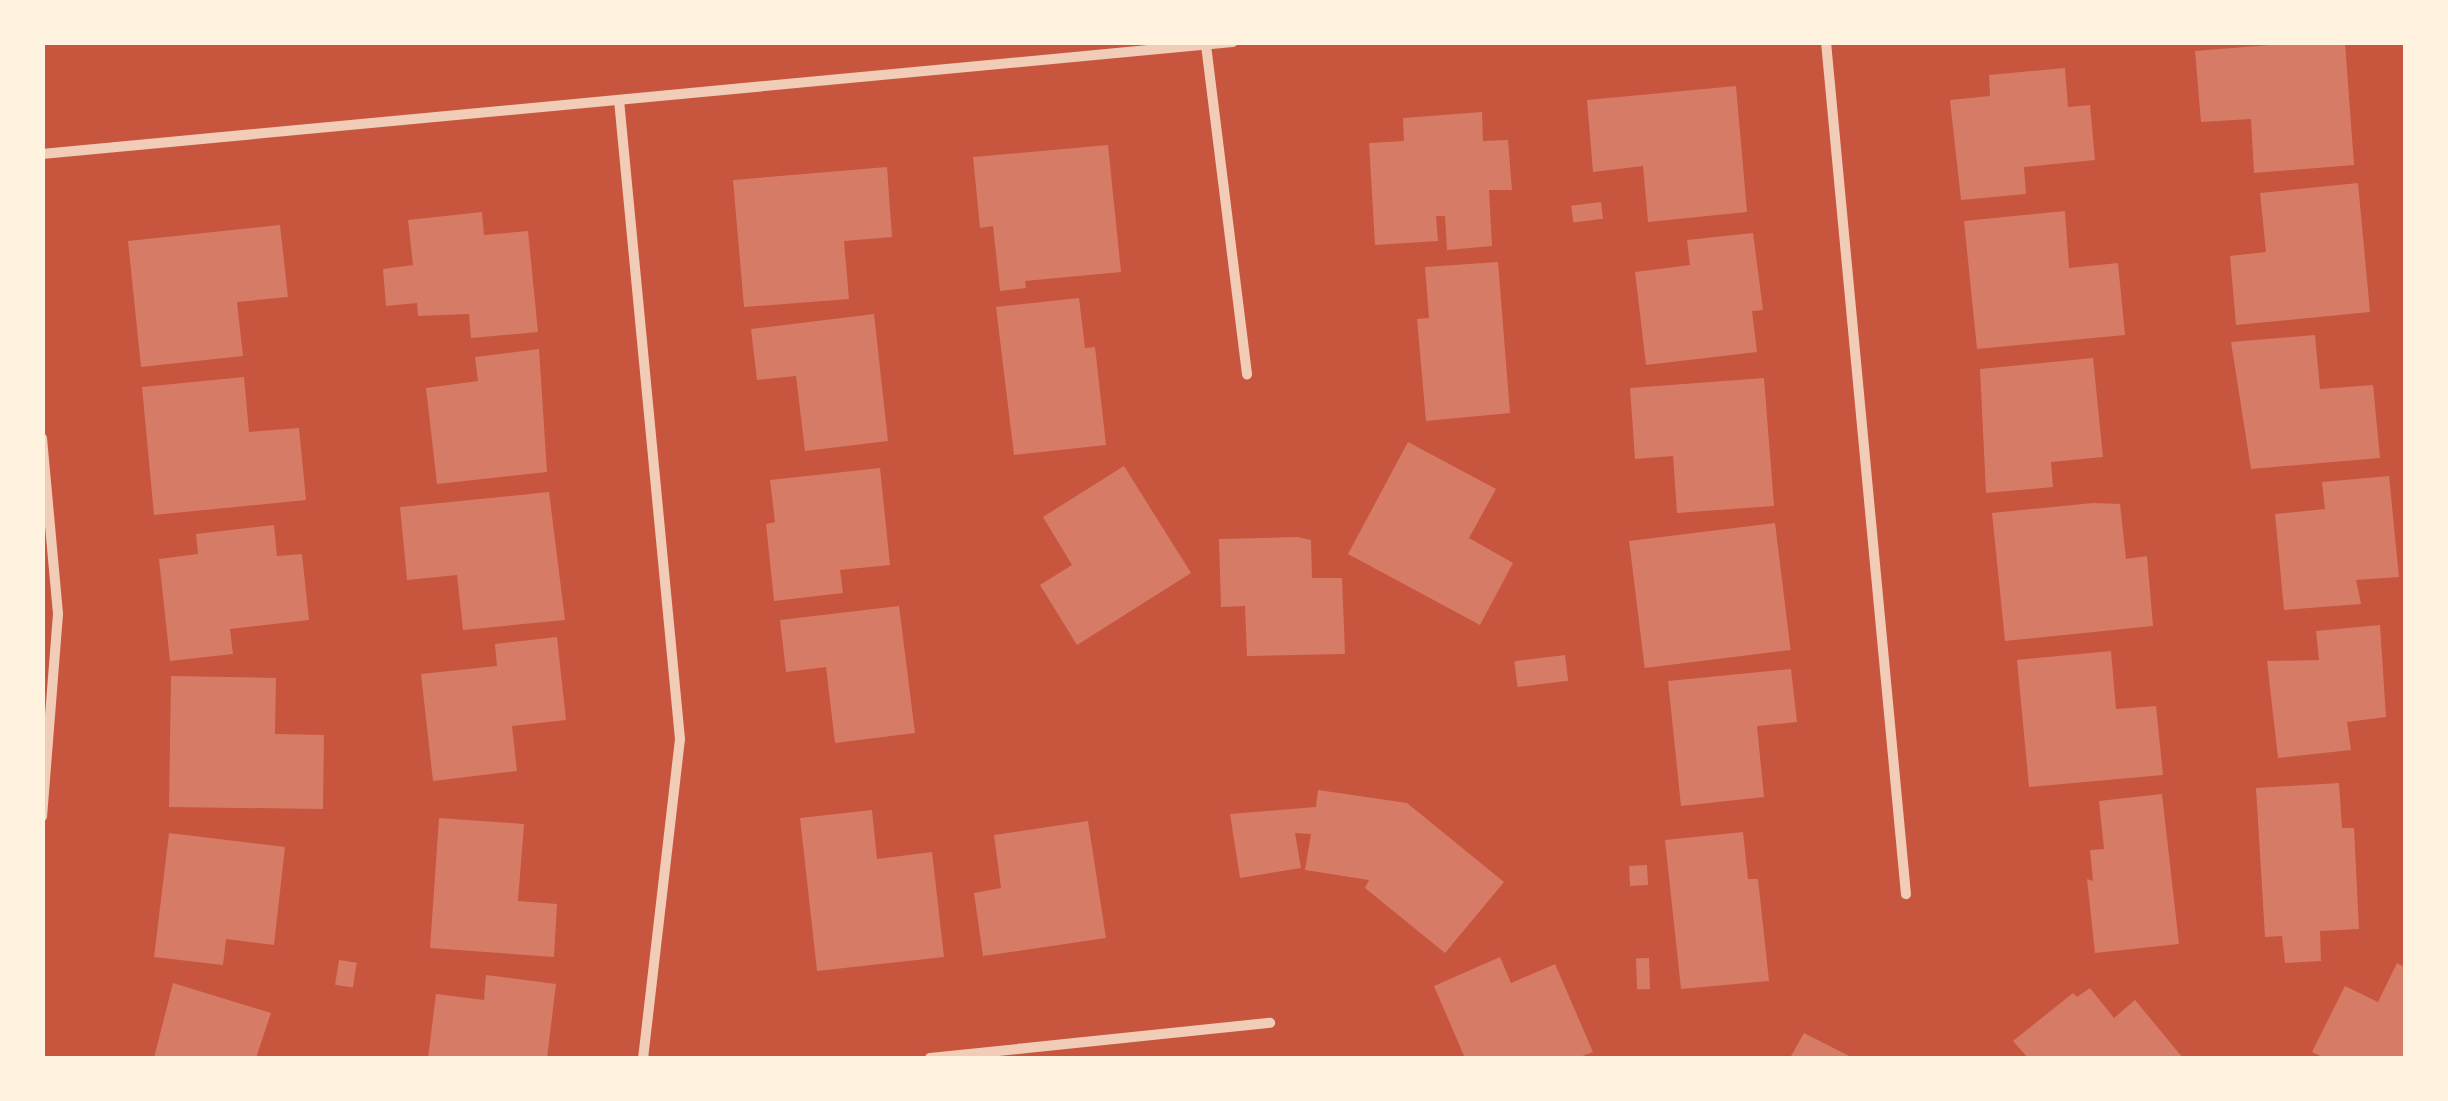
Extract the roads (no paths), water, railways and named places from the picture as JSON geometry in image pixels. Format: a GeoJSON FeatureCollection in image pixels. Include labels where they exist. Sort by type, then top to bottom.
{"type":"FeatureCollection","features":[{"type":"Feature","properties":{"kind":"street"},"geometry":{"type":"LineString","coordinates":[[42,154],[1233,42]]}},
{"type":"Feature","properties":{"kind":"street"},"geometry":{"type":"LineString","coordinates":[[1826,42],[1906,894]]}},
{"type":"Feature","properties":{"kind":"street"},"geometry":{"type":"LineString","coordinates":[[1206,45],[1247,374]]}},
{"type":"Feature","properties":{"kind":"street"},"geometry":{"type":"LineString","coordinates":[[619,100],[680,739],[643,1058]]}},
{"type":"Feature","properties":{"kind":"street"},"geometry":{"type":"LineString","coordinates":[[42,438],[58,614],[42,816]]}},
{"type":"Feature","properties":{"kind":"street"},"geometry":{"type":"LineString","coordinates":[[930,1058],[1270,1023]]}}]}
